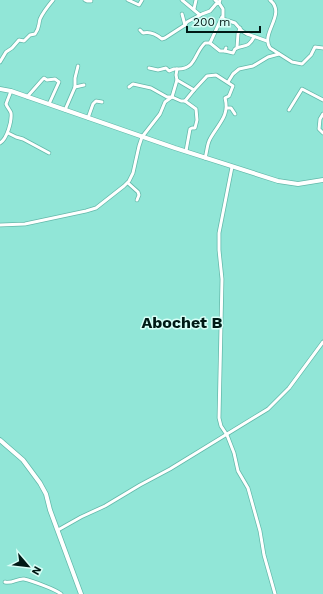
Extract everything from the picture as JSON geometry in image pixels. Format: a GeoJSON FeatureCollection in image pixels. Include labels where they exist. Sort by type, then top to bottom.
{"type":"FeatureCollection","features":[{"type":"Feature","properties":{"kind":"main road"},"geometry":{"type":"LineString","coordinates":[[0,89],[11,91],[142,137],[278,181],[293,184],[323,180]]}},
{"type":"Feature","properties":{"kind":"main road"},"geometry":{"type":"LineString","coordinates":[[0,440],[23,460],[46,494],[81,594]]}},
{"type":"Feature","properties":{"kind":"street"},"geometry":{"type":"LineString","coordinates":[[0,62],[6,52],[19,40],[24,41],[30,35],[35,34],[39,28],[39,22],[46,8],[53,0]]}},
{"type":"Feature","properties":{"kind":"street"},"geometry":{"type":"LineString","coordinates":[[85,0],[87,2],[91,1]]}},
{"type":"Feature","properties":{"kind":"street"},"geometry":{"type":"LineString","coordinates":[[128,0],[139,5],[142,0]]}},
{"type":"Feature","properties":{"kind":"street"},"geometry":{"type":"LineString","coordinates":[[182,0],[200,15]]}},
{"type":"Feature","properties":{"kind":"street"},"geometry":{"type":"LineString","coordinates":[[194,9],[196,0]]}},
{"type":"Feature","properties":{"kind":"street"},"geometry":{"type":"LineString","coordinates":[[210,43],[222,17],[223,9],[220,2],[215,0]]}},
{"type":"Feature","properties":{"kind":"street"},"geometry":{"type":"LineString","coordinates":[[270,0],[276,9],[267,41],[270,48],[292,62],[302,64],[311,55],[315,47],[323,48]]}},
{"type":"Feature","properties":{"kind":"street"},"geometry":{"type":"LineString","coordinates":[[140,30],[143,33],[148,32],[155,34],[162,39],[168,37],[186,23],[210,11],[220,2]]}},
{"type":"Feature","properties":{"kind":"street"},"geometry":{"type":"LineString","coordinates":[[182,14],[185,25]]}},
{"type":"Feature","properties":{"kind":"street"},"geometry":{"type":"LineString","coordinates":[[222,17],[224,20],[235,23],[244,32],[267,41]]}},
{"type":"Feature","properties":{"kind":"street"},"geometry":{"type":"LineString","coordinates":[[149,68],[158,70],[166,68],[169,71],[174,69],[184,69],[191,65],[206,42],[210,43],[220,51],[225,49],[233,53],[237,47],[240,28]]}},
{"type":"Feature","properties":{"kind":"street"},"geometry":{"type":"LineString","coordinates":[[237,47],[246,46],[254,37]]}},
{"type":"Feature","properties":{"kind":"street"},"geometry":{"type":"LineString","coordinates":[[228,82],[233,74],[240,70],[253,66],[279,54]]}},
{"type":"Feature","properties":{"kind":"street"},"geometry":{"type":"LineString","coordinates":[[65,110],[76,87],[75,78],[78,66]]}},
{"type":"Feature","properties":{"kind":"street"},"geometry":{"type":"LineString","coordinates":[[0,225],[25,224],[86,212],[96,208],[128,183],[135,167],[142,137],[160,114],[165,102],[172,97],[177,80],[177,69]]}},
{"type":"Feature","properties":{"kind":"street"},"geometry":{"type":"LineString","coordinates":[[185,101],[207,76],[213,74],[233,86],[229,96],[224,98],[227,108],[226,113],[211,138],[205,158]]}},
{"type":"Feature","properties":{"kind":"street"},"geometry":{"type":"LineString","coordinates":[[27,97],[44,78],[47,80],[55,79],[59,82],[49,104]]}},
{"type":"Feature","properties":{"kind":"street"},"geometry":{"type":"LineString","coordinates":[[177,80],[194,90]]}},
{"type":"Feature","properties":{"kind":"street"},"geometry":{"type":"LineString","coordinates":[[129,87],[134,84],[151,88],[167,97],[185,101],[196,109],[196,127],[190,130],[186,151]]}},
{"type":"Feature","properties":{"kind":"street"},"geometry":{"type":"LineString","coordinates":[[76,87],[84,85]]}},
{"type":"Feature","properties":{"kind":"street"},"geometry":{"type":"LineString","coordinates":[[289,110],[302,89],[323,100]]}},
{"type":"Feature","properties":{"kind":"street"},"geometry":{"type":"LineString","coordinates":[[0,143],[4,141],[8,133],[11,114],[6,104],[11,91]]}},
{"type":"Feature","properties":{"kind":"street"},"geometry":{"type":"LineString","coordinates":[[88,118],[94,103],[96,101],[102,102]]}},
{"type":"Feature","properties":{"kind":"street"},"geometry":{"type":"LineString","coordinates":[[227,108],[231,108],[235,114]]}},
{"type":"Feature","properties":{"kind":"street"},"geometry":{"type":"LineString","coordinates":[[323,114],[319,129],[323,133]]}},
{"type":"Feature","properties":{"kind":"street"},"geometry":{"type":"LineString","coordinates":[[8,133],[16,137],[23,138],[49,153]]}},
{"type":"Feature","properties":{"kind":"street"},"geometry":{"type":"LineString","coordinates":[[232,167],[223,207],[218,243],[222,279],[218,410],[221,426],[227,435],[234,453],[238,471],[248,488],[253,503],[264,555],[275,594]]}},
{"type":"Feature","properties":{"kind":"street"},"geometry":{"type":"LineString","coordinates":[[128,183],[138,192],[139,195],[137,200]]}},
{"type":"Feature","properties":{"kind":"street"},"geometry":{"type":"LineString","coordinates":[[58,530],[109,504],[126,492],[160,474],[255,418],[276,402],[289,388],[323,342]]}},
{"type":"Feature","properties":{"kind":"street"},"geometry":{"type":"LineString","coordinates":[[5,582],[9,583],[23,579],[54,589],[61,594]]}},
{"type":"Feature","properties":{"kind":"district","name":"Abochet B"},"geometry":{"type":"Point","coordinates":[182,322]}}]}
